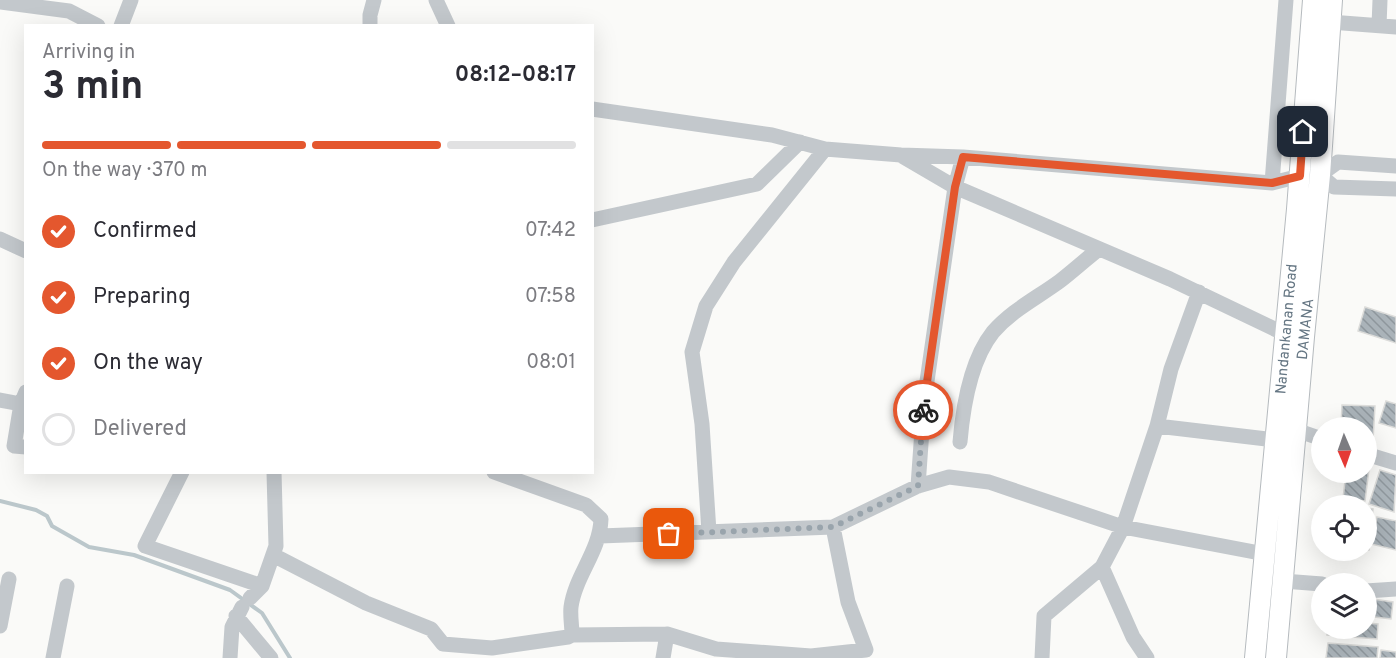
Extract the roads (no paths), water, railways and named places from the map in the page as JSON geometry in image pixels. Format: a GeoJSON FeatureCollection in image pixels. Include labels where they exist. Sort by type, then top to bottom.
{"type":"FeatureCollection","features":[{"type":"Feature","properties":{"kind":"main road","name":"Nandankanan Road"},"geometry":{"type":"LineString","coordinates":[[1255,658],[1300,176],[1313,0]]}},
{"type":"Feature","properties":{"kind":"main road","name":"DAMANA"},"geometry":{"type":"LineString","coordinates":[[1276,658],[1320,175],[1332,0]]}},
{"type":"Feature","properties":{"kind":"street"},"geometry":{"type":"LineString","coordinates":[[122,24],[131,0]]}},
{"type":"Feature","properties":{"kind":"street"},"geometry":{"type":"LineString","coordinates":[[370,24],[374,0]]}},
{"type":"Feature","properties":{"kind":"street"},"geometry":{"type":"LineString","coordinates":[[436,0],[447,24]]}},
{"type":"Feature","properties":{"kind":"street"},"geometry":{"type":"LineString","coordinates":[[1272,183],[1286,0]]}},
{"type":"Feature","properties":{"kind":"street"},"geometry":{"type":"LineString","coordinates":[[1379,26],[1380,0]]}},
{"type":"Feature","properties":{"kind":"street"},"geometry":{"type":"LineString","coordinates":[[0,2],[52,4],[94,24]]}},
{"type":"Feature","properties":{"kind":"street"},"geometry":{"type":"LineString","coordinates":[[1330,22],[1396,27]]}},
{"type":"Feature","properties":{"kind":"street"},"geometry":{"type":"LineString","coordinates":[[594,109],[772,135],[825,149],[963,157],[1272,183],[1300,176],[1320,175],[1338,162],[1396,166]]}},
{"type":"Feature","properties":{"kind":"street"},"geometry":{"type":"LineString","coordinates":[[594,220],[757,184],[800,142]]}},
{"type":"Feature","properties":{"kind":"street"},"geometry":{"type":"LineString","coordinates":[[709,532],[702,424],[692,352],[695,340],[706,306],[734,262],[825,149]]}},
{"type":"Feature","properties":{"kind":"street"},"geometry":{"type":"LineString","coordinates":[[901,155],[955,187],[1198,292],[1285,334]]}},
{"type":"Feature","properties":{"kind":"street"},"geometry":{"type":"LineString","coordinates":[[918,486],[924,402],[955,187],[963,157]]}},
{"type":"Feature","properties":{"kind":"street"},"geometry":{"type":"LineString","coordinates":[[1320,175],[1334,187],[1396,189]]}},
{"type":"Feature","properties":{"kind":"street"},"geometry":{"type":"LineString","coordinates":[[0,239],[24,250]]}},
{"type":"Feature","properties":{"kind":"street"},"geometry":{"type":"LineString","coordinates":[[960,442],[971,377],[993,333],[1015,310],[1060,281],[1099,249]]}},
{"type":"Feature","properties":{"kind":"street"},"geometry":{"type":"LineString","coordinates":[[1042,658],[1044,616],[1102,567],[1123,527],[1157,426],[1171,369],[1198,292]]}},
{"type":"Feature","properties":{"kind":"street"},"geometry":{"type":"LineString","coordinates":[[0,400],[23,398],[14,446],[24,447]]}},
{"type":"Feature","properties":{"kind":"street"},"geometry":{"type":"LineString","coordinates":[[1157,426],[1275,440]]}},
{"type":"Feature","properties":{"kind":"street"},"geometry":{"type":"LineString","coordinates":[[1296,430],[1311,435]]}},
{"type":"Feature","properties":{"kind":"street"},"geometry":{"type":"LineString","coordinates":[[1377,457],[1396,462]]}},
{"type":"Feature","properties":{"kind":"street"},"geometry":{"type":"LineString","coordinates":[[181,474],[145,546],[262,586]]}},
{"type":"Feature","properties":{"kind":"street"},"geometry":{"type":"LineString","coordinates":[[230,658],[232,627],[243,607],[262,586],[276,546],[274,474]]}},
{"type":"Feature","properties":{"kind":"street"},"geometry":{"type":"LineString","coordinates":[[499,474],[586,506],[601,519],[600,536],[584,569],[571,606],[572,635]]}},
{"type":"Feature","properties":{"kind":"street"},"geometry":{"type":"LineString","coordinates":[[600,536],[833,527],[918,486],[950,477],[989,482],[1123,527],[1265,554]]}},
{"type":"Feature","properties":{"kind":"street"},"geometry":{"type":"LineString","coordinates":[[273,555],[366,603],[431,628],[443,644],[492,648],[572,635],[667,634],[716,649],[811,656],[866,650],[848,602],[833,527]]}},
{"type":"Feature","properties":{"kind":"street"},"geometry":{"type":"LineString","coordinates":[[1102,567],[1133,637],[1147,658]]}},
{"type":"Feature","properties":{"kind":"street"},"geometry":{"type":"LineString","coordinates":[[0,626],[9,579]]}},
{"type":"Feature","properties":{"kind":"street"},"geometry":{"type":"LineString","coordinates":[[1283,581],[1311,583]]}},
{"type":"Feature","properties":{"kind":"street"},"geometry":{"type":"LineString","coordinates":[[53,658],[67,586]]}},
{"type":"Feature","properties":{"kind":"street"},"geometry":{"type":"LineString","coordinates":[[1377,590],[1396,589]]}},
{"type":"Feature","properties":{"kind":"street"},"geometry":{"type":"LineString","coordinates":[[243,607],[271,658]]}},
{"type":"Feature","properties":{"kind":"street"},"geometry":{"type":"LineString","coordinates":[[663,658],[667,634]]}},
{"type":"Feature","properties":{"kind":"waterway"},"geometry":{"type":"LineString","coordinates":[[0,501],[36,510],[47,516],[52,526],[89,547],[134,555],[230,590],[262,613],[290,658]]}}]}
